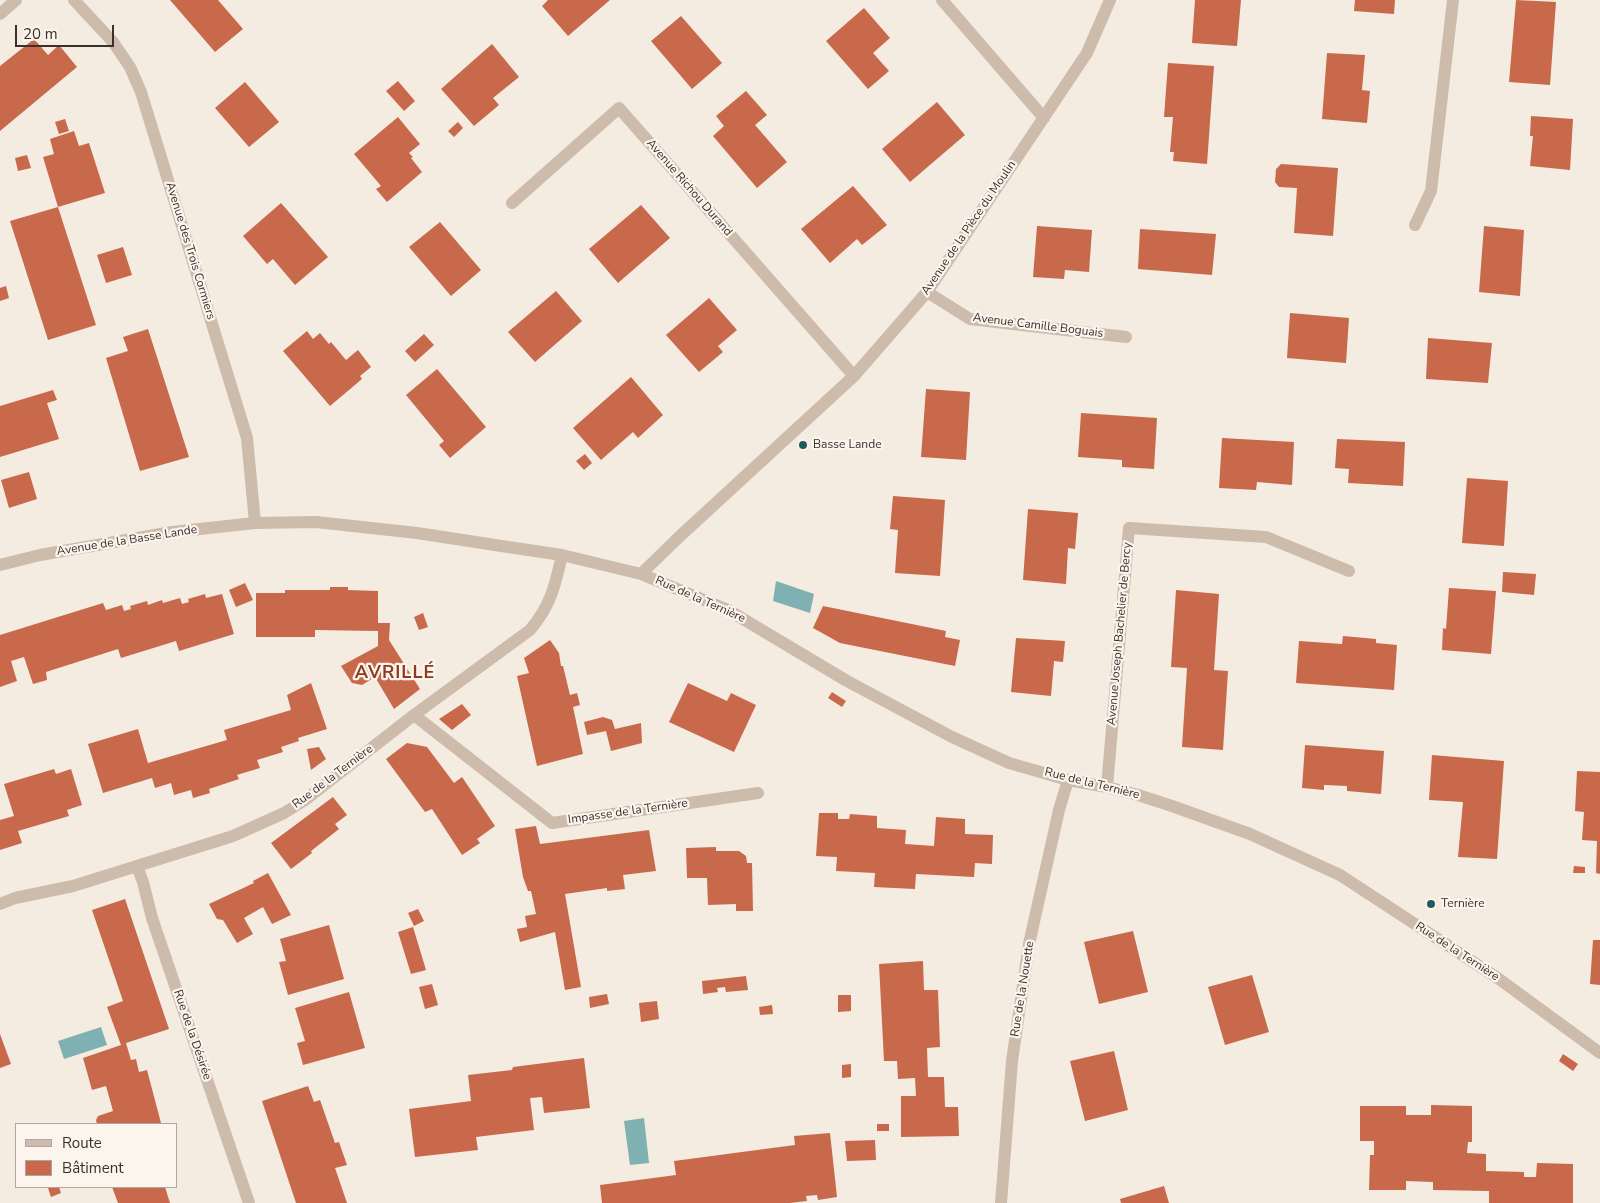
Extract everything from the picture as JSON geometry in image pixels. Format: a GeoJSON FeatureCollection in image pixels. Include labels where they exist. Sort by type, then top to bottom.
{"type":"FeatureCollection","features":[{"type":"Feature","properties":{"kind":"street"},"geometry":{"type":"LineString","coordinates":[[0,14],[16,0]]}},
{"type":"Feature","properties":{"kind":"street","name":"Avenue des Trois Cormiers"},"geometry":{"type":"LineString","coordinates":[[74,0],[113,42],[130,67],[141,92],[247,438],[255,523]]}},
{"type":"Feature","properties":{"kind":"street"},"geometry":{"type":"LineString","coordinates":[[942,0],[1044,118]]}},
{"type":"Feature","properties":{"kind":"street","name":"Avenue de la Pièce du Moulin"},"geometry":{"type":"LineString","coordinates":[[641,574],[854,376],[927,292],[1087,53],[1110,0]]}},
{"type":"Feature","properties":{"kind":"street"},"geometry":{"type":"LineString","coordinates":[[1415,225],[1431,191],[1453,0]]}},
{"type":"Feature","properties":{"kind":"street","name":"Avenue Richou Durand"},"geometry":{"type":"LineString","coordinates":[[512,203],[619,108],[854,376]]}},
{"type":"Feature","properties":{"kind":"street","name":"Avenue Camille Boguais"},"geometry":{"type":"LineString","coordinates":[[927,292],[970,319],[1126,336]]}},
{"type":"Feature","properties":{"kind":"street","name":"Rue de la Ternière"},"geometry":{"type":"LineString","coordinates":[[255,523],[316,522],[426,534],[562,555],[641,574],[728,610],[847,680],[952,737],[1009,763],[1068,780],[1107,787],[1146,798],[1250,834],[1340,875],[1499,979],[1600,1053]]}},
{"type":"Feature","properties":{"kind":"street","name":"Avenue de la Basse Lande"},"geometry":{"type":"LineString","coordinates":[[0,565],[40,555],[172,532],[255,523]]}},
{"type":"Feature","properties":{"kind":"street","name":"Avenue Joseph Bachelier de Bercy"},"geometry":{"type":"LineString","coordinates":[[1107,787],[1129,528],[1266,537],[1349,571]]}},
{"type":"Feature","properties":{"kind":"street","name":"Rue de la Ternière"},"geometry":{"type":"LineString","coordinates":[[0,904],[15,898],[73,886],[233,836],[284,813],[305,800],[414,715],[530,630],[541,618],[551,599],[562,555]]}},
{"type":"Feature","properties":{"kind":"street","name":"Impasse de la Ternière"},"geometry":{"type":"LineString","coordinates":[[414,715],[552,823],[758,793]]}},
{"type":"Feature","properties":{"kind":"street","name":"Rue de la Nouette"},"geometry":{"type":"LineString","coordinates":[[1001,1203],[1012,1061],[1030,944],[1059,810],[1068,780]]}},
{"type":"Feature","properties":{"kind":"street","name":"Rue de la Désirée"},"geometry":{"type":"LineString","coordinates":[[137,866],[152,918],[249,1203]]}},
{"type":"Feature","properties":{"kind":"water"},"geometry":{"type":"Polygon","coordinates":[[[776,581],[814,594],[810,613],[773,601],[776,581]]]}},
{"type":"Feature","properties":{"kind":"water"},"geometry":{"type":"Polygon","coordinates":[[[101,1027],[107,1045],[64,1059],[58,1041],[101,1027]]]}},
{"type":"Feature","properties":{"kind":"water"},"geometry":{"type":"Polygon","coordinates":[[[644,1118],[649,1163],[630,1165],[624,1121],[644,1118]]]}},
{"type":"Feature","properties":{"kind":"building"},"geometry":{"type":"Polygon","coordinates":[[[170,0],[218,0],[243,29],[215,52],[170,0]]]}},
{"type":"Feature","properties":{"kind":"building"},"geometry":{"type":"Polygon","coordinates":[[[548,0],[610,0],[568,36],[542,6],[548,0]]]}},
{"type":"Feature","properties":{"kind":"building"},"geometry":{"type":"Polygon","coordinates":[[[1195,0],[1241,0],[1237,46],[1192,43],[1195,0]]]}},
{"type":"Feature","properties":{"kind":"building"},"geometry":{"type":"Polygon","coordinates":[[[1355,0],[1395,0],[1394,14],[1354,11],[1355,0]]]}},
{"type":"Feature","properties":{"kind":"building"},"geometry":{"type":"Polygon","coordinates":[[[1516,0],[1556,2],[1550,85],[1509,82],[1516,0]]]}},
{"type":"Feature","properties":{"kind":"building"},"geometry":{"type":"Polygon","coordinates":[[[864,8],[890,38],[873,53],[889,71],[868,89],[826,41],[864,8]]]}},
{"type":"Feature","properties":{"kind":"building"},"geometry":{"type":"Polygon","coordinates":[[[681,16],[722,63],[692,89],[651,41],[681,16]]]}},
{"type":"Feature","properties":{"kind":"building"},"geometry":{"type":"Polygon","coordinates":[[[34,39],[48,55],[59,45],[77,67],[0,131],[0,66],[34,39]]]}},
{"type":"Feature","properties":{"kind":"building"},"geometry":{"type":"Polygon","coordinates":[[[492,44],[519,77],[493,98],[499,105],[474,126],[441,89],[492,44]]]}},
{"type":"Feature","properties":{"kind":"building"},"geometry":{"type":"Polygon","coordinates":[[[1327,53],[1365,55],[1362,90],[1370,91],[1367,123],[1322,119],[1327,53]]]}},
{"type":"Feature","properties":{"kind":"building"},"geometry":{"type":"Polygon","coordinates":[[[1168,63],[1214,66],[1207,164],[1173,161],[1174,152],[1170,152],[1173,117],[1164,117],[1168,63]]]}},
{"type":"Feature","properties":{"kind":"building"},"geometry":{"type":"Polygon","coordinates":[[[398,81],[415,101],[404,111],[386,91],[398,81]]]}},
{"type":"Feature","properties":{"kind":"building"},"geometry":{"type":"Polygon","coordinates":[[[245,82],[279,122],[249,147],[215,108],[245,82]]]}},
{"type":"Feature","properties":{"kind":"building"},"geometry":{"type":"Polygon","coordinates":[[[746,91],[767,115],[755,125],[787,162],[757,188],[713,136],[724,126],[716,116],[746,91]]]}},
{"type":"Feature","properties":{"kind":"building"},"geometry":{"type":"Polygon","coordinates":[[[937,102],[965,135],[910,182],[882,149],[937,102]]]}},
{"type":"Feature","properties":{"kind":"building"},"geometry":{"type":"Polygon","coordinates":[[[1531,116],[1573,119],[1570,170],[1530,166],[1533,136],[1530,136],[1531,116]]]}},
{"type":"Feature","properties":{"kind":"building"},"geometry":{"type":"Polygon","coordinates":[[[398,117],[420,144],[409,153],[422,172],[387,202],[376,189],[381,186],[354,154],[398,117]]]}},
{"type":"Feature","properties":{"kind":"building"},"geometry":{"type":"Polygon","coordinates":[[[65,119],[69,131],[59,134],[55,122],[65,119]]]}},
{"type":"Feature","properties":{"kind":"building"},"geometry":{"type":"Polygon","coordinates":[[[458,122],[463,128],[454,137],[448,131],[458,122]]]}},
{"type":"Feature","properties":{"kind":"building"},"geometry":{"type":"Polygon","coordinates":[[[74,131],[79,146],[89,143],[105,193],[58,207],[43,157],[54,154],[50,139],[74,131]]]}},
{"type":"Feature","properties":{"kind":"building"},"geometry":{"type":"Polygon","coordinates":[[[27,155],[31,168],[18,171],[15,158],[27,155]]]}},
{"type":"Feature","properties":{"kind":"building"},"geometry":{"type":"Polygon","coordinates":[[[1281,164],[1338,168],[1333,236],[1294,233],[1297,188],[1279,187],[1275,182],[1276,169],[1281,164]]]}},
{"type":"Feature","properties":{"kind":"building"},"geometry":{"type":"Polygon","coordinates":[[[853,186],[887,225],[862,245],[857,239],[830,263],[801,229],[853,186]]]}},
{"type":"Feature","properties":{"kind":"building"},"geometry":{"type":"Polygon","coordinates":[[[281,203],[328,257],[295,285],[273,259],[267,264],[243,236],[281,203]]]}},
{"type":"Feature","properties":{"kind":"building"},"geometry":{"type":"Polygon","coordinates":[[[641,205],[670,238],[618,283],[589,249],[641,205]]]}},
{"type":"Feature","properties":{"kind":"building"},"geometry":{"type":"Polygon","coordinates":[[[58,207],[96,325],[48,340],[10,221],[58,207]]]}},
{"type":"Feature","properties":{"kind":"building"},"geometry":{"type":"Polygon","coordinates":[[[440,222],[481,270],[451,296],[409,247],[440,222]]]}},
{"type":"Feature","properties":{"kind":"building"},"geometry":{"type":"Polygon","coordinates":[[[1037,226],[1092,230],[1089,272],[1065,270],[1064,279],[1033,277],[1037,226]]]}},
{"type":"Feature","properties":{"kind":"building"},"geometry":{"type":"Polygon","coordinates":[[[1484,226],[1524,230],[1520,296],[1479,292],[1484,226]]]}},
{"type":"Feature","properties":{"kind":"building"},"geometry":{"type":"Polygon","coordinates":[[[1140,229],[1216,234],[1212,275],[1138,269],[1140,229]]]}},
{"type":"Feature","properties":{"kind":"building"},"geometry":{"type":"Polygon","coordinates":[[[123,247],[132,275],[106,283],[97,255],[123,247]]]}},
{"type":"Feature","properties":{"kind":"building"},"geometry":{"type":"Polygon","coordinates":[[[6,286],[9,298],[0,301],[0,288],[6,286]]]}},
{"type":"Feature","properties":{"kind":"building"},"geometry":{"type":"Polygon","coordinates":[[[556,291],[582,321],[535,362],[508,332],[556,291]]]}},
{"type":"Feature","properties":{"kind":"building"},"geometry":{"type":"Polygon","coordinates":[[[709,298],[737,330],[718,346],[723,352],[699,372],[666,335],[709,298]]]}},
{"type":"Feature","properties":{"kind":"building"},"geometry":{"type":"Polygon","coordinates":[[[1290,313],[1349,318],[1346,363],[1287,358],[1290,313]]]}},
{"type":"Feature","properties":{"kind":"building"},"geometry":{"type":"Polygon","coordinates":[[[148,329],[189,457],[140,471],[106,358],[128,351],[123,337],[148,329]]]}},
{"type":"Feature","properties":{"kind":"building"},"geometry":{"type":"Polygon","coordinates":[[[307,331],[313,339],[320,333],[329,344],[331,342],[346,360],[358,350],[371,367],[360,376],[362,379],[330,406],[283,351],[307,331]]]}},
{"type":"Feature","properties":{"kind":"building"},"geometry":{"type":"Polygon","coordinates":[[[424,334],[434,345],[415,362],[405,351],[424,334]]]}},
{"type":"Feature","properties":{"kind":"building"},"geometry":{"type":"Polygon","coordinates":[[[1428,338],[1492,343],[1488,383],[1426,379],[1428,338]]]}},
{"type":"Feature","properties":{"kind":"building"},"geometry":{"type":"Polygon","coordinates":[[[437,369],[486,427],[450,458],[439,445],[444,441],[406,395],[437,369]]]}},
{"type":"Feature","properties":{"kind":"building"},"geometry":{"type":"Polygon","coordinates":[[[631,377],[663,415],[638,438],[633,432],[601,460],[573,428],[631,377]]]}},
{"type":"Feature","properties":{"kind":"building"},"geometry":{"type":"Polygon","coordinates":[[[926,389],[970,392],[966,460],[921,457],[926,389]]]}},
{"type":"Feature","properties":{"kind":"building"},"geometry":{"type":"Polygon","coordinates":[[[53,390],[57,400],[47,403],[59,439],[0,457],[0,406],[53,390]]]}},
{"type":"Feature","properties":{"kind":"building"},"geometry":{"type":"Polygon","coordinates":[[[1081,413],[1157,418],[1154,469],[1122,467],[1122,460],[1078,457],[1081,413]]]}},
{"type":"Feature","properties":{"kind":"building"},"geometry":{"type":"Polygon","coordinates":[[[1222,438],[1294,442],[1292,485],[1257,482],[1256,490],[1219,488],[1222,438]]]}},
{"type":"Feature","properties":{"kind":"building"},"geometry":{"type":"Polygon","coordinates":[[[1337,439],[1405,442],[1403,486],[1348,483],[1349,469],[1335,468],[1337,439]]]}},
{"type":"Feature","properties":{"kind":"building"},"geometry":{"type":"Polygon","coordinates":[[[585,454],[592,463],[584,470],[576,461],[585,454]]]}},
{"type":"Feature","properties":{"kind":"building"},"geometry":{"type":"Polygon","coordinates":[[[29,472],[37,499],[9,508],[1,480],[29,472]]]}},
{"type":"Feature","properties":{"kind":"building"},"geometry":{"type":"Polygon","coordinates":[[[1467,478],[1508,481],[1504,546],[1462,543],[1467,478]]]}},
{"type":"Feature","properties":{"kind":"building"},"geometry":{"type":"Polygon","coordinates":[[[893,496],[945,500],[940,576],[895,573],[898,530],[890,529],[893,496]]]}},
{"type":"Feature","properties":{"kind":"building"},"geometry":{"type":"Polygon","coordinates":[[[1028,509],[1078,513],[1075,549],[1068,548],[1066,584],[1023,580],[1028,509]]]}},
{"type":"Feature","properties":{"kind":"building"},"geometry":{"type":"Polygon","coordinates":[[[1503,572],[1536,574],[1534,595],[1502,592],[1503,572]]]}},
{"type":"Feature","properties":{"kind":"building"},"geometry":{"type":"Polygon","coordinates":[[[245,583],[253,600],[236,607],[229,590],[245,583]]]}},
{"type":"Feature","properties":{"kind":"building"},"geometry":{"type":"Polygon","coordinates":[[[330,587],[378,591],[378,623],[390,623],[389,640],[420,689],[394,709],[375,677],[362,685],[352,683],[341,666],[378,646],[378,631],[315,630],[315,637],[256,637],[256,593],[285,593],[285,590],[330,590],[330,587]]]}},
{"type":"Feature","properties":{"kind":"building"},"geometry":{"type":"Polygon","coordinates":[[[1449,588],[1496,591],[1491,654],[1442,650],[1443,628],[1446,629],[1449,588]]]}},
{"type":"Feature","properties":{"kind":"building"},"geometry":{"type":"Polygon","coordinates":[[[1176,590],[1219,594],[1214,670],[1228,671],[1223,750],[1182,747],[1187,668],[1171,667],[1176,590]]]}},
{"type":"Feature","properties":{"kind":"building"},"geometry":{"type":"Polygon","coordinates":[[[205,594],[206,598],[222,594],[234,634],[179,651],[176,641],[121,658],[118,649],[46,672],[47,680],[33,684],[24,657],[11,661],[17,681],[0,687],[0,635],[103,603],[106,610],[122,605],[124,611],[131,609],[130,606],[147,601],[148,605],[162,600],[163,603],[180,598],[182,604],[189,602],[188,599],[205,594]]]}},
{"type":"Feature","properties":{"kind":"building"},"geometry":{"type":"Polygon","coordinates":[[[823,606],[946,631],[945,637],[960,640],[955,666],[840,643],[813,628],[823,606]]]}},
{"type":"Feature","properties":{"kind":"building"},"geometry":{"type":"Polygon","coordinates":[[[423,613],[428,627],[419,630],[414,617],[423,613]]]}},
{"type":"Feature","properties":{"kind":"building"},"geometry":{"type":"Polygon","coordinates":[[[1343,636],[1376,639],[1376,643],[1397,645],[1394,690],[1296,683],[1299,641],[1342,644],[1343,636]]]}},
{"type":"Feature","properties":{"kind":"building"},"geometry":{"type":"Polygon","coordinates":[[[1016,638],[1065,641],[1063,662],[1054,661],[1051,696],[1011,692],[1016,638]]]}},
{"type":"Feature","properties":{"kind":"building"},"geometry":{"type":"Polygon","coordinates":[[[550,640],[559,653],[570,695],[577,693],[580,705],[573,707],[583,754],[537,766],[517,676],[529,673],[524,658],[550,640]]]}},
{"type":"Feature","properties":{"kind":"building"},"geometry":{"type":"Polygon","coordinates":[[[311,683],[327,729],[298,738],[299,741],[281,747],[283,752],[257,760],[260,768],[237,775],[239,779],[209,789],[210,793],[193,798],[191,790],[174,795],[171,783],[155,788],[152,778],[103,793],[88,744],[138,729],[148,763],[227,740],[224,730],[291,710],[287,695],[311,683]]]}},
{"type":"Feature","properties":{"kind":"building"},"geometry":{"type":"Polygon","coordinates":[[[688,683],[727,701],[731,693],[756,705],[734,752],[669,722],[688,683]]]}},
{"type":"Feature","properties":{"kind":"building"},"geometry":{"type":"Polygon","coordinates":[[[832,692],[846,701],[842,707],[828,698],[832,692]]]}},
{"type":"Feature","properties":{"kind":"building"},"geometry":{"type":"Polygon","coordinates":[[[462,704],[471,715],[452,730],[439,719],[462,704]]]}},
{"type":"Feature","properties":{"kind":"building"},"geometry":{"type":"Polygon","coordinates":[[[603,717],[612,720],[615,729],[641,723],[642,743],[611,751],[606,731],[587,735],[584,722],[603,717]]]}},
{"type":"Feature","properties":{"kind":"building"},"geometry":{"type":"Polygon","coordinates":[[[407,743],[427,747],[454,783],[462,777],[495,826],[477,839],[480,843],[462,855],[432,809],[425,812],[386,759],[407,743]]]}},
{"type":"Feature","properties":{"kind":"building"},"geometry":{"type":"Polygon","coordinates":[[[1305,745],[1384,751],[1381,794],[1347,791],[1347,786],[1324,785],[1324,790],[1302,788],[1305,745]]]}},
{"type":"Feature","properties":{"kind":"building"},"geometry":{"type":"Polygon","coordinates":[[[319,747],[326,759],[311,770],[307,749],[319,747]]]}},
{"type":"Feature","properties":{"kind":"building"},"geometry":{"type":"Polygon","coordinates":[[[1432,755],[1504,761],[1497,859],[1458,857],[1463,802],[1429,800],[1432,755]]]}},
{"type":"Feature","properties":{"kind":"building"},"geometry":{"type":"Polygon","coordinates":[[[54,769],[56,774],[71,769],[82,805],[67,810],[69,816],[18,831],[22,843],[0,850],[0,820],[14,816],[4,784],[54,769]]]}},
{"type":"Feature","properties":{"kind":"building"},"geometry":{"type":"Polygon","coordinates":[[[1577,771],[1600,772],[1600,874],[1596,873],[1597,841],[1582,840],[1584,812],[1575,811],[1577,771]]]}},
{"type":"Feature","properties":{"kind":"building"},"geometry":{"type":"Polygon","coordinates":[[[333,797],[347,815],[335,824],[339,829],[291,869],[271,843],[333,797]]]}},
{"type":"Feature","properties":{"kind":"building"},"geometry":{"type":"Polygon","coordinates":[[[819,813],[838,813],[838,819],[849,819],[850,814],[877,816],[877,828],[906,830],[905,844],[934,846],[936,817],[965,819],[965,834],[993,835],[992,864],[975,863],[974,877],[916,874],[915,889],[874,887],[875,873],[836,871],[837,857],[816,856],[819,813]]]}},
{"type":"Feature","properties":{"kind":"building"},"geometry":{"type":"Polygon","coordinates":[[[536,826],[540,844],[649,830],[656,871],[623,875],[625,889],[607,891],[607,888],[565,894],[581,987],[565,990],[555,932],[520,942],[517,929],[527,927],[525,916],[536,914],[531,891],[528,891],[523,877],[515,829],[536,826]]]}},
{"type":"Feature","properties":{"kind":"building"},"geometry":{"type":"Polygon","coordinates":[[[716,847],[716,851],[739,851],[746,856],[747,863],[752,863],[753,911],[736,911],[736,904],[708,905],[707,878],[687,878],[686,848],[716,847]]]}},
{"type":"Feature","properties":{"kind":"building"},"geometry":{"type":"Polygon","coordinates":[[[1574,866],[1585,867],[1585,873],[1573,873],[1574,866]]]}},
{"type":"Feature","properties":{"kind":"building"},"geometry":{"type":"Polygon","coordinates":[[[268,873],[291,915],[272,924],[263,907],[244,918],[253,934],[237,943],[223,920],[217,919],[209,904],[254,883],[253,881],[268,873]]]}},
{"type":"Feature","properties":{"kind":"building"},"geometry":{"type":"Polygon","coordinates":[[[125,899],[169,1029],[126,1043],[131,1060],[136,1059],[139,1072],[147,1070],[161,1123],[97,1123],[98,1116],[113,1111],[106,1086],[92,1090],[83,1058],[121,1045],[107,1007],[123,1001],[92,910],[125,899]]]}},
{"type":"Feature","properties":{"kind":"building"},"geometry":{"type":"Polygon","coordinates":[[[418,909],[424,921],[414,926],[408,913],[418,909]]]}},
{"type":"Feature","properties":{"kind":"building"},"geometry":{"type":"Polygon","coordinates":[[[329,925],[344,979],[288,995],[279,962],[286,961],[280,939],[329,925]]]}},
{"type":"Feature","properties":{"kind":"building"},"geometry":{"type":"Polygon","coordinates":[[[413,927],[426,970],[411,974],[398,932],[413,927]]]}},
{"type":"Feature","properties":{"kind":"building"},"geometry":{"type":"Polygon","coordinates":[[[1133,931],[1148,992],[1099,1004],[1084,942],[1133,931]]]}},
{"type":"Feature","properties":{"kind":"building"},"geometry":{"type":"Polygon","coordinates":[[[1593,940],[1600,940],[1600,985],[1590,984],[1593,940]]]}},
{"type":"Feature","properties":{"kind":"building"},"geometry":{"type":"Polygon","coordinates":[[[923,961],[924,990],[938,990],[940,1047],[927,1048],[928,1077],[944,1077],[945,1107],[958,1107],[959,1136],[901,1137],[901,1096],[916,1096],[915,1078],[898,1079],[897,1061],[884,1061],[879,964],[923,961]]]}},
{"type":"Feature","properties":{"kind":"building"},"geometry":{"type":"Polygon","coordinates":[[[1252,975],[1269,1032],[1225,1045],[1208,987],[1252,975]]]}},
{"type":"Feature","properties":{"kind":"building"},"geometry":{"type":"Polygon","coordinates":[[[746,976],[748,990],[726,992],[725,987],[717,988],[718,992],[703,994],[702,981],[746,976]]]}},
{"type":"Feature","properties":{"kind":"building"},"geometry":{"type":"Polygon","coordinates":[[[432,984],[438,1005],[425,1009],[419,987],[432,984]]]}},
{"type":"Feature","properties":{"kind":"building"},"geometry":{"type":"Polygon","coordinates":[[[349,992],[365,1048],[303,1065],[297,1043],[305,1041],[295,1008],[349,992]]]}},
{"type":"Feature","properties":{"kind":"building"},"geometry":{"type":"Polygon","coordinates":[[[607,994],[609,1004],[590,1008],[589,997],[607,994]]]}},
{"type":"Feature","properties":{"kind":"building"},"geometry":{"type":"Polygon","coordinates":[[[838,995],[851,995],[851,1011],[838,1012],[838,995]]]}},
{"type":"Feature","properties":{"kind":"building"},"geometry":{"type":"Polygon","coordinates":[[[657,1001],[659,1019],[641,1022],[639,1003],[657,1001]]]}},
{"type":"Feature","properties":{"kind":"building"},"geometry":{"type":"Polygon","coordinates":[[[772,1005],[773,1014],[760,1015],[759,1007],[772,1005]]]}},
{"type":"Feature","properties":{"kind":"building"},"geometry":{"type":"Polygon","coordinates":[[[0,1034],[11,1064],[0,1068],[0,1034]]]}},
{"type":"Feature","properties":{"kind":"building"},"geometry":{"type":"Polygon","coordinates":[[[1114,1051],[1128,1110],[1085,1121],[1070,1061],[1114,1051]]]}},
{"type":"Feature","properties":{"kind":"building"},"geometry":{"type":"Polygon","coordinates":[[[1563,1054],[1578,1064],[1573,1071],[1559,1061],[1563,1054]]]}},
{"type":"Feature","properties":{"kind":"building"},"geometry":{"type":"Polygon","coordinates":[[[584,1058],[590,1108],[544,1113],[542,1097],[530,1098],[534,1130],[476,1137],[478,1150],[415,1157],[409,1109],[471,1101],[468,1075],[584,1058]]]}},
{"type":"Feature","properties":{"kind":"building"},"geometry":{"type":"Polygon","coordinates":[[[851,1064],[851,1077],[842,1078],[842,1065],[851,1064]]]}},
{"type":"Feature","properties":{"kind":"building"},"geometry":{"type":"Polygon","coordinates":[[[308,1086],[314,1102],[320,1100],[335,1143],[339,1142],[347,1165],[335,1168],[347,1203],[296,1203],[262,1101],[308,1086]]]}},
{"type":"Feature","properties":{"kind":"building"},"geometry":{"type":"Polygon","coordinates":[[[1431,1105],[1472,1106],[1472,1142],[1468,1142],[1467,1153],[1486,1154],[1486,1171],[1524,1172],[1524,1177],[1536,1177],[1537,1163],[1573,1164],[1573,1203],[1489,1203],[1489,1191],[1433,1190],[1433,1182],[1406,1181],[1406,1190],[1369,1190],[1370,1155],[1374,1155],[1374,1141],[1360,1141],[1360,1106],[1406,1106],[1406,1115],[1431,1115],[1431,1105]]]}},
{"type":"Feature","properties":{"kind":"building"},"geometry":{"type":"Polygon","coordinates":[[[877,1124],[889,1124],[889,1131],[877,1131],[877,1124]]]}},
{"type":"Feature","properties":{"kind":"building"},"geometry":{"type":"Polygon","coordinates":[[[830,1133],[837,1197],[818,1200],[817,1195],[806,1196],[807,1201],[790,1203],[602,1203],[600,1185],[676,1175],[674,1161],[795,1145],[794,1136],[830,1133]]]}},
{"type":"Feature","properties":{"kind":"building"},"geometry":{"type":"Polygon","coordinates":[[[875,1140],[876,1160],[847,1161],[845,1141],[875,1140]]]}},
{"type":"Feature","properties":{"kind":"building"},"geometry":{"type":"Polygon","coordinates":[[[1164,1186],[1169,1203],[1121,1203],[1120,1199],[1164,1186]]]}},
{"type":"Feature","properties":{"kind":"building"},"geometry":{"type":"Polygon","coordinates":[[[48,1188],[59,1188],[61,1193],[51,1197],[48,1188]]]}},
{"type":"Feature","properties":{"kind":"building"},"geometry":{"type":"Polygon","coordinates":[[[112,1188],[165,1188],[170,1203],[118,1203],[112,1188]]]}},
{"type":"Feature","properties":{"kind":"place","name":"Basse Lande"},"geometry":{"type":"Point","coordinates":[803,445]}},
{"type":"Feature","properties":{"kind":"place","name":"Ternière"},"geometry":{"type":"Point","coordinates":[1431,904]}},
{"type":"Feature","properties":{"kind":"district","name":"AVRILLÉ"},"geometry":{"type":"Point","coordinates":[395,674]}}]}
